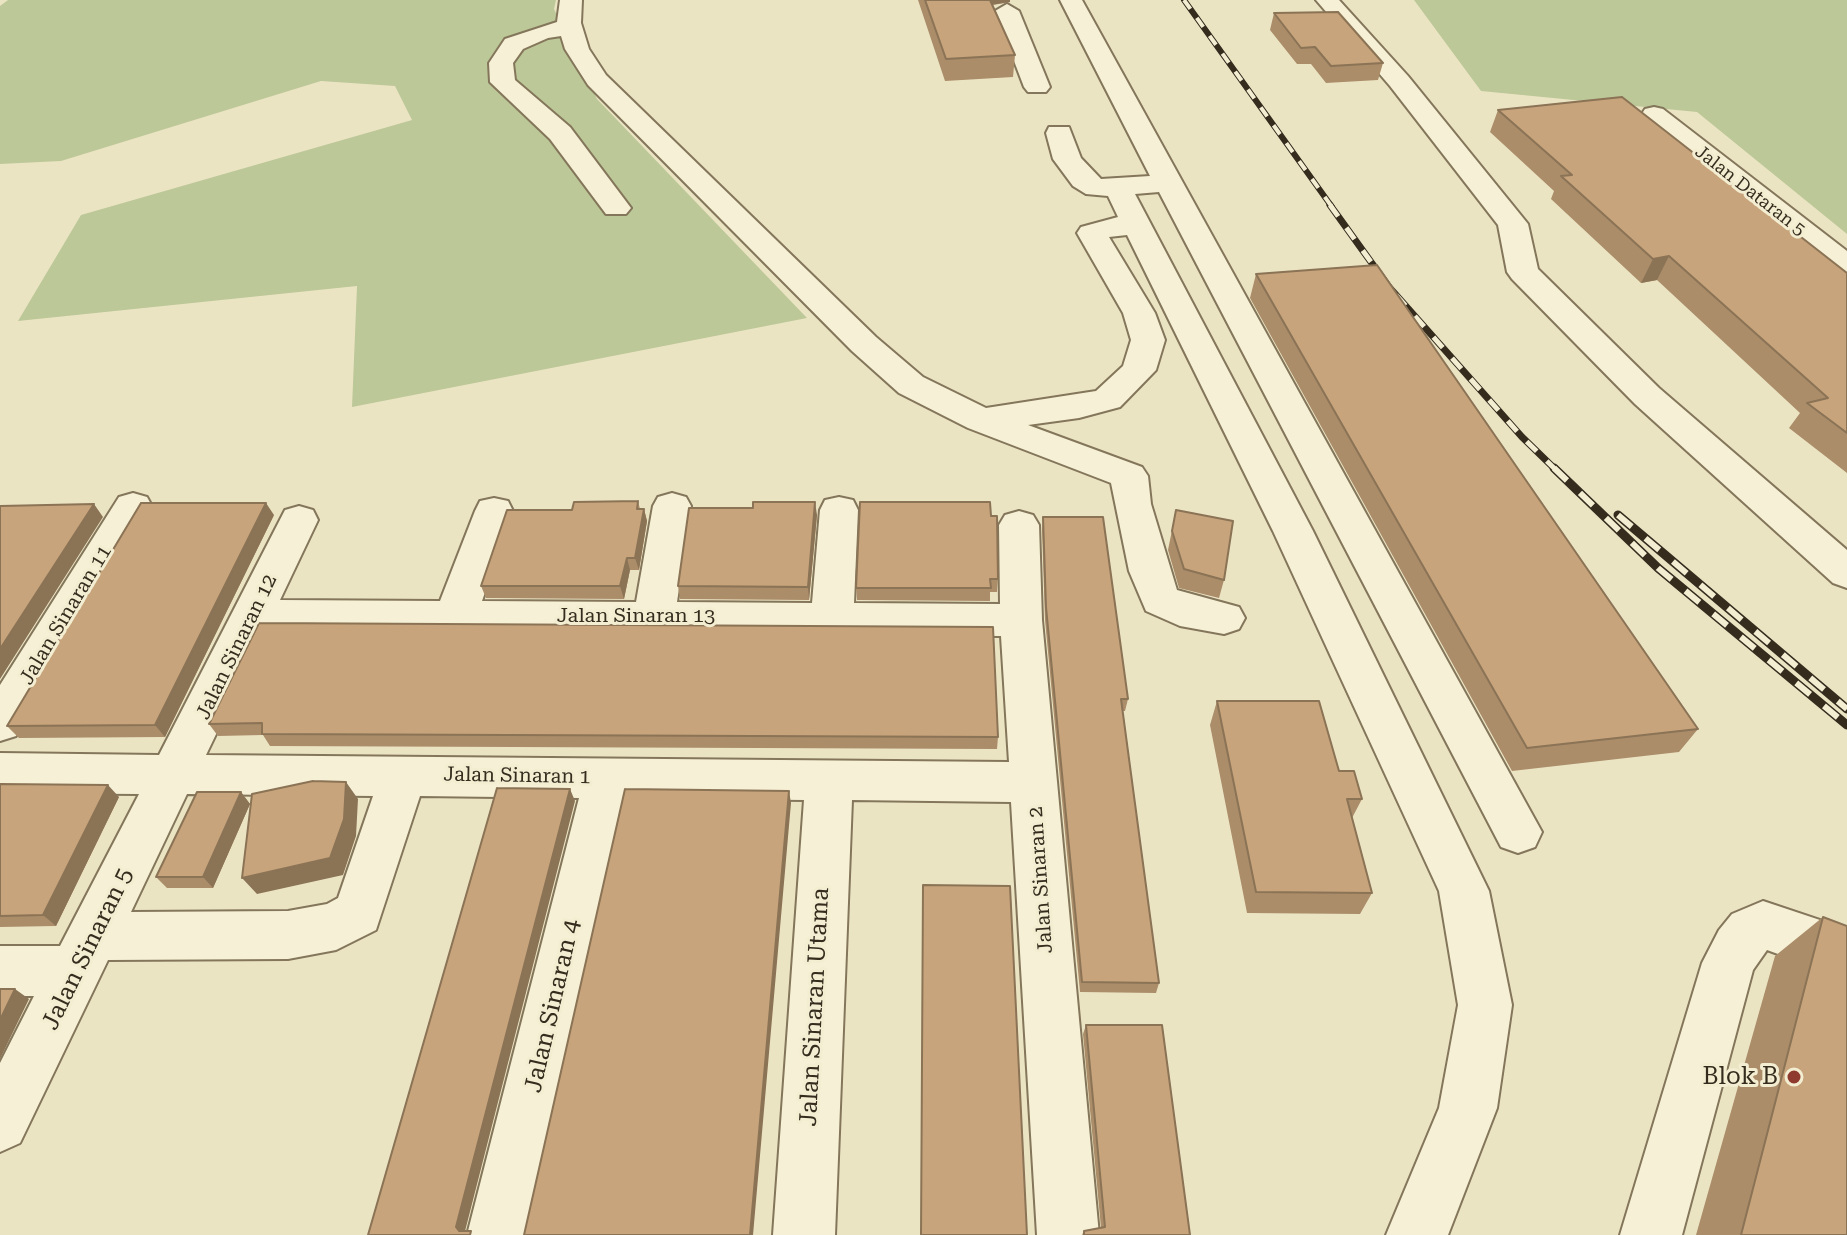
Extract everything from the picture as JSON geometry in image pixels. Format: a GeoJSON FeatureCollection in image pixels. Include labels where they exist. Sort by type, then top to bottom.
{"type":"FeatureCollection","features":[{"type":"Feature","properties":{"kind":"street"},"geometry":{"type":"LineString","coordinates":[[1071,0],[1518,832]]}},
{"type":"Feature","properties":{"kind":"street"},"geometry":{"type":"LineString","coordinates":[[1007,11],[1037,87]]}},
{"type":"Feature","properties":{"kind":"street"},"geometry":{"type":"LineString","coordinates":[[1329,12],[1399,81],[1513,224],[1523,272],[1647,396],[1847,573]]}},
{"type":"Feature","properties":{"kind":"street"},"geometry":{"type":"LineString","coordinates":[[616,208],[560,133],[503,82],[501,63],[514,44],[542,32],[571,14],[577,49],[597,80],[864,344],[911,385],[980,420],[1058,452],[1129,476],[1142,544],[1161,600],[1180,610],[1224,618]]}},
{"type":"Feature","properties":{"kind":"street","name":"Jalan Dataran 5"},"geometry":{"type":"LineString","coordinates":[[1654,115],[1847,266]]}},
{"type":"Feature","properties":{"kind":"street"},"geometry":{"type":"LineString","coordinates":[[1059,133],[1067,159],[1083,180],[1127,205],[1293,531],[1464,891],[1485,1005],[1468,1108],[1417,1235]]}},
{"type":"Feature","properties":{"kind":"street"},"geometry":{"type":"LineString","coordinates":[[980,420],[1079,407],[1108,399],[1139,370],[1148,340],[1139,313],[1100,252],[1092,233],[1108,227],[1127,205],[1168,183]]}},
{"type":"Feature","properties":{"kind":"street","name":"Jalan Sinaran 11"},"geometry":{"type":"LineString","coordinates":[[0,723],[133,506]]}},
{"type":"Feature","properties":{"kind":"street"},"geometry":{"type":"LineString","coordinates":[[654,616],[672,506]]}},
{"type":"Feature","properties":{"kind":"street"},"geometry":{"type":"LineString","coordinates":[[832,616],[839,510]]}},
{"type":"Feature","properties":{"kind":"street"},"geometry":{"type":"LineString","coordinates":[[455,617],[494,511]]}},
{"type":"Feature","properties":{"kind":"street","name":"Jalan Sinaran 12"},"geometry":{"type":"LineString","coordinates":[[174,774],[299,520]]}},
{"type":"Feature","properties":{"kind":"street","name":"Jalan Sinaran 2"},"geometry":{"type":"LineString","coordinates":[[1019,525],[1021,620],[1068,1235]]}},
{"type":"Feature","properties":{"kind":"street","name":"Jalan Sinaran 13"},"geometry":{"type":"LineString","coordinates":[[252,616],[832,616],[1021,620]]}},
{"type":"Feature","properties":{"kind":"street","name":"Jalan Sinaran 1"},"geometry":{"type":"LineString","coordinates":[[0,773],[404,774],[1034,782]]}},
{"type":"Feature","properties":{"kind":"street","name":"Jalan Sinaran 5"},"geometry":{"type":"LineString","coordinates":[[0,1123],[87,954],[174,774]]}},
{"type":"Feature","properties":{"kind":"street"},"geometry":{"type":"LineString","coordinates":[[0,971],[87,954],[288,935],[336,926],[358,913],[404,774]]}},
{"type":"Feature","properties":{"kind":"street","name":"Jalan Sinaran 4"},"geometry":{"type":"LineString","coordinates":[[498,1235],[608,777]]}},
{"type":"Feature","properties":{"kind":"street","name":"Jalan Sinaran Utama"},"geometry":{"type":"LineString","coordinates":[[804,1235],[811,1052],[829,778]]}},
{"type":"Feature","properties":{"kind":"street"},"geometry":{"type":"LineString","coordinates":[[1651,1235],[1728,963],[1737,947],[1750,931],[1763,925],[1847,954]]}},
{"type":"Feature","properties":{"kind":"green space"},"geometry":{"type":"Polygon","coordinates":[[[8,0],[556,0],[554,9],[597,99],[807,318],[352,407],[357,286],[18,321],[81,215],[412,120],[395,86],[321,81],[61,161],[0,164],[0,6],[8,0]]]}},
{"type":"Feature","properties":{"kind":"green space"},"geometry":{"type":"Polygon","coordinates":[[[1414,0],[1847,0],[1847,234],[1697,112],[1481,91],[1414,0]]]}},
{"type":"Feature","properties":{"kind":"building"},"geometry":{"type":"Polygon","coordinates":[[[925,0],[990,0],[1015,55],[946,59],[925,0]]]}},
{"type":"Feature","properties":{"kind":"building"},"geometry":{"type":"Polygon","coordinates":[[[1338,12],[1383,63],[1331,66],[1315,47],[1301,48],[1274,13],[1338,12]]]}},
{"type":"Feature","properties":{"kind":"building"},"geometry":{"type":"Polygon","coordinates":[[[1622,97],[1847,273],[1847,433],[1807,403],[1828,398],[1669,256],[1653,259],[1561,176],[1572,175],[1498,110],[1622,97]]]}},
{"type":"Feature","properties":{"kind":"building"},"geometry":{"type":"Polygon","coordinates":[[[1377,265],[1698,729],[1527,748],[1256,274],[1377,265]]]}},
{"type":"Feature","properties":{"kind":"building"},"geometry":{"type":"Polygon","coordinates":[[[638,501],[637,509],[644,509],[635,558],[627,558],[620,586],[481,586],[507,510],[572,510],[574,502],[638,501]]]}},
{"type":"Feature","properties":{"kind":"building"},"geometry":{"type":"Polygon","coordinates":[[[753,502],[815,502],[808,587],[678,586],[689,508],[753,508],[753,502]]]}},
{"type":"Feature","properties":{"kind":"building"},"geometry":{"type":"Polygon","coordinates":[[[860,502],[990,502],[991,516],[997,516],[998,579],[990,579],[991,588],[856,588],[860,502]]]}},
{"type":"Feature","properties":{"kind":"building"},"geometry":{"type":"Polygon","coordinates":[[[141,503],[266,503],[155,725],[7,726],[141,503]]]}},
{"type":"Feature","properties":{"kind":"building"},"geometry":{"type":"Polygon","coordinates":[[[94,504],[0,649],[0,506],[94,504]]]}},
{"type":"Feature","properties":{"kind":"building"},"geometry":{"type":"Polygon","coordinates":[[[1176,510],[1233,521],[1224,580],[1184,569],[1172,531],[1176,510]]]}},
{"type":"Feature","properties":{"kind":"building"},"geometry":{"type":"Polygon","coordinates":[[[1043,517],[1103,517],[1128,699],[1121,699],[1159,983],[1082,982],[1046,607],[1043,517]]]}},
{"type":"Feature","properties":{"kind":"building"},"geometry":{"type":"Polygon","coordinates":[[[259,623],[993,627],[998,737],[262,734],[262,723],[209,724],[259,623]]]}},
{"type":"Feature","properties":{"kind":"building"},"geometry":{"type":"Polygon","coordinates":[[[1217,701],[1319,701],[1339,771],[1354,771],[1362,799],[1347,799],[1372,893],[1256,892],[1217,701]]]}},
{"type":"Feature","properties":{"kind":"building"},"geometry":{"type":"Polygon","coordinates":[[[313,781],[346,782],[344,819],[330,858],[242,878],[252,794],[313,781]]]}},
{"type":"Feature","properties":{"kind":"building"},"geometry":{"type":"Polygon","coordinates":[[[0,784],[108,785],[43,915],[0,916],[0,784]]]}},
{"type":"Feature","properties":{"kind":"building"},"geometry":{"type":"Polygon","coordinates":[[[497,788],[570,789],[456,1227],[459,1231],[471,1231],[470,1235],[368,1235],[497,788]]]}},
{"type":"Feature","properties":{"kind":"building"},"geometry":{"type":"Polygon","coordinates":[[[625,789],[789,791],[750,1235],[524,1235],[625,789]]]}},
{"type":"Feature","properties":{"kind":"building"},"geometry":{"type":"Polygon","coordinates":[[[197,792],[241,792],[203,877],[156,877],[197,792]]]}},
{"type":"Feature","properties":{"kind":"building"},"geometry":{"type":"Polygon","coordinates":[[[923,885],[1010,886],[1027,1235],[921,1235],[923,885]]]}},
{"type":"Feature","properties":{"kind":"building","name":"Blok B"},"geometry":{"type":"Polygon","coordinates":[[[1823,917],[1847,926],[1847,1235],[1741,1235],[1823,917]]]}},
{"type":"Feature","properties":{"kind":"building"},"geometry":{"type":"Polygon","coordinates":[[[0,989],[15,989],[0,1020],[0,989]]]}},
{"type":"Feature","properties":{"kind":"building"},"geometry":{"type":"Polygon","coordinates":[[[1086,1025],[1162,1025],[1190,1235],[1084,1235],[1084,1231],[1105,1227],[1086,1025]]]}},
{"type":"Feature","properties":{"kind":"railway"},"geometry":{"type":"LineString","coordinates":[[1184,0],[1332,207]]}},
{"type":"Feature","properties":{"kind":"railway"},"geometry":{"type":"LineString","coordinates":[[1330,205],[1389,287],[1522,437],[1556,470]]}},
{"type":"Feature","properties":{"kind":"railway"},"geometry":{"type":"LineString","coordinates":[[1554,468],[1658,568],[1847,725]]}},
{"type":"Feature","properties":{"kind":"railway"},"geometry":{"type":"LineString","coordinates":[[1618,515],[1847,709]]}},
{"type":"Feature","properties":{"kind":"place","name":"Blok B"},"geometry":{"type":"Point","coordinates":[1794,1077]}}]}
